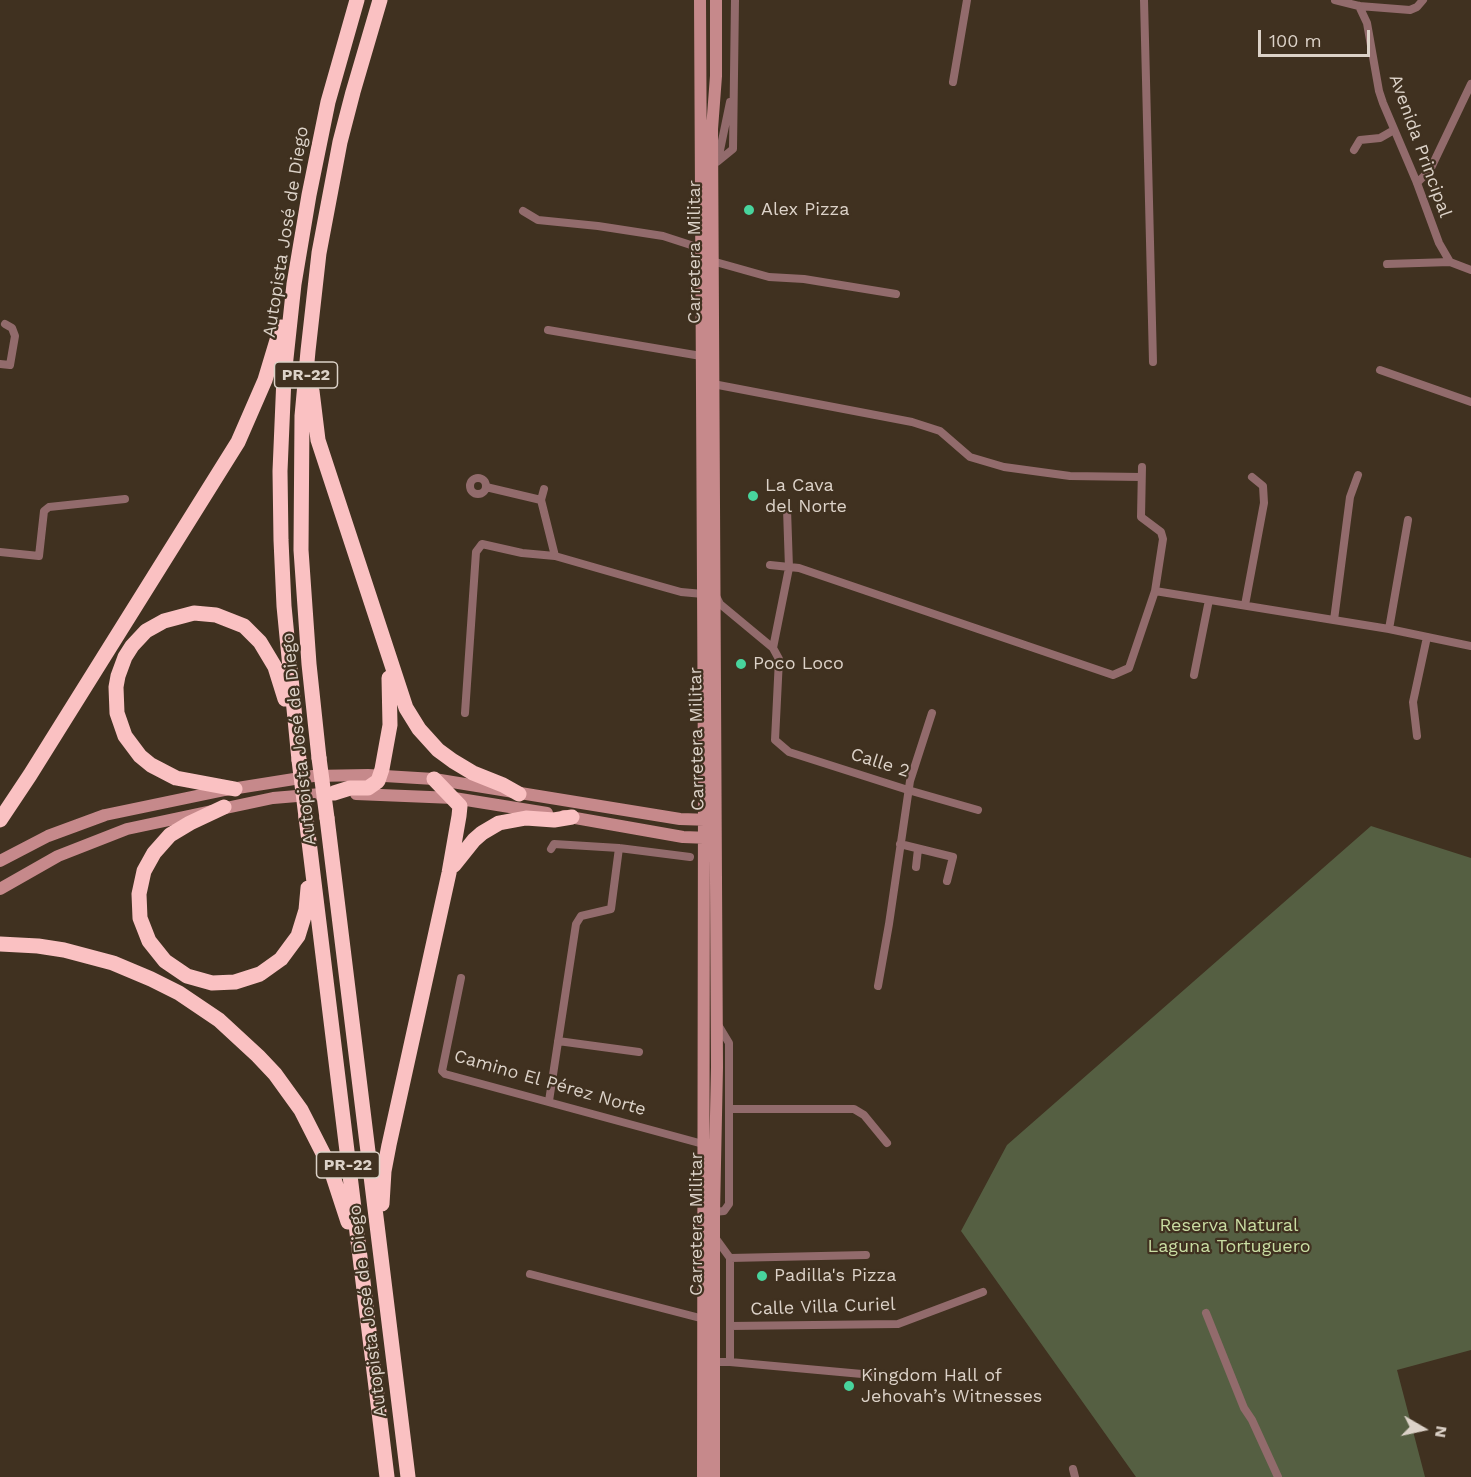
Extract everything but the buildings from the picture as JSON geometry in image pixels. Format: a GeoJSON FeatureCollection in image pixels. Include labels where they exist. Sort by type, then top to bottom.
{"type":"FeatureCollection","features":[{"type":"Feature","properties":{"kind":"highway","name":"Autopista José de Diego"},"geometry":{"type":"LineString","coordinates":[[357,0],[340,57],[319,145],[294,284],[284,377],[280,471],[284,606],[294,719],[387,1477]]}},
{"type":"Feature","properties":{"kind":"highway","name":"Autopista José de Diego"},"geometry":{"type":"LineString","coordinates":[[380,0],[340,142],[319,253],[302,416],[300,500],[309,664],[408,1477]]}},
{"type":"Feature","properties":{"kind":"highway"},"geometry":{"type":"LineString","coordinates":[[0,820],[238,442],[265,380],[278,341],[285,304],[294,284]]}},
{"type":"Feature","properties":{"kind":"highway"},"geometry":{"type":"LineString","coordinates":[[313,301],[316,329],[312,386],[318,440],[406,708],[419,729],[438,750],[464,769],[519,794]]}},
{"type":"Feature","properties":{"kind":"highway"},"geometry":{"type":"LineString","coordinates":[[235,789],[176,778],[151,765],[132,747],[120,725],[116,696],[121,665],[132,646],[146,631],[174,617],[205,613],[234,621],[252,633],[268,655],[275,667],[285,702],[294,719]]}},
{"type":"Feature","properties":{"kind":"highway"},"geometry":{"type":"LineString","coordinates":[[334,793],[350,788],[368,788],[378,781],[380,776],[390,725],[388,657]]}},
{"type":"Feature","properties":{"kind":"highway"},"geometry":{"type":"LineString","coordinates":[[380,1249],[382,1192],[389,1145],[449,873],[460,806],[434,779]]}},
{"type":"Feature","properties":{"kind":"highway"},"geometry":{"type":"LineString","coordinates":[[224,807],[170,835],[153,853],[141,882],[138,906],[149,941],[165,961],[187,976],[212,983],[235,982],[260,974],[281,959],[298,936],[303,922],[310,852]]}},
{"type":"Feature","properties":{"kind":"highway"},"geometry":{"type":"LineString","coordinates":[[449,873],[466,848],[482,833],[499,823],[517,818],[536,817],[554,820],[572,817]]}},
{"type":"Feature","properties":{"kind":"highway"},"geometry":{"type":"LineString","coordinates":[[0,944],[64,950],[129,969],[193,1002],[240,1038],[275,1074],[310,1125],[322,1147],[339,1191],[360,1260]]}},
{"type":"Feature","properties":{"kind":"main road","name":"Carretera Militar"},"geometry":{"type":"LineString","coordinates":[[700,0],[701,356],[708,593],[710,820],[704,1144],[703,1477]]}},
{"type":"Feature","properties":{"kind":"main road","name":"Carretera Militar"},"geometry":{"type":"LineString","coordinates":[[708,593],[713,384],[712,181],[716,0]]}},
{"type":"Feature","properties":{"kind":"main road"},"geometry":{"type":"LineString","coordinates":[[0,861],[48,836],[105,815],[313,776],[434,779],[680,819],[710,820]]}},
{"type":"Feature","properties":{"kind":"main road"},"geometry":{"type":"LineString","coordinates":[[0,889],[58,856],[128,829],[273,798],[334,793],[454,798],[682,837],[710,838]]}},
{"type":"Feature","properties":{"kind":"main road","name":"Carretera Militar"},"geometry":{"type":"LineString","coordinates":[[710,838],[717,1023],[714,1477]]}},
{"type":"Feature","properties":{"kind":"street"},"geometry":{"type":"LineString","coordinates":[[712,181],[735,73],[735,0]]}},
{"type":"Feature","properties":{"kind":"street"},"geometry":{"type":"LineString","coordinates":[[953,82],[967,0]]}},
{"type":"Feature","properties":{"kind":"street"},"geometry":{"type":"LineString","coordinates":[[1144,0],[1153,362]]}},
{"type":"Feature","properties":{"kind":"street"},"geometry":{"type":"LineString","coordinates":[[1335,0],[1359,6],[1410,10],[1417,7],[1423,0]]}},
{"type":"Feature","properties":{"kind":"street","name":"Avenida Principal"},"geometry":{"type":"LineString","coordinates":[[1359,6],[1367,23],[1379,91],[1439,243],[1450,262]]}},
{"type":"Feature","properties":{"kind":"street"},"geometry":{"type":"LineString","coordinates":[[1417,183],[1430,170],[1471,84]]}},
{"type":"Feature","properties":{"kind":"street"},"geometry":{"type":"LineString","coordinates":[[1354,150],[1360,140],[1380,138],[1394,130]]}},
{"type":"Feature","properties":{"kind":"street"},"geometry":{"type":"LineString","coordinates":[[523,211],[538,220],[663,236],[700,248],[712,261],[770,277],[804,279],[896,294]]}},
{"type":"Feature","properties":{"kind":"street"},"geometry":{"type":"LineString","coordinates":[[1387,264],[1450,262],[1469,269],[1471,259]]}},
{"type":"Feature","properties":{"kind":"street"},"geometry":{"type":"LineString","coordinates":[[0,364],[10,365],[15,336],[12,328],[4,324]]}},
{"type":"Feature","properties":{"kind":"street"},"geometry":{"type":"LineString","coordinates":[[548,330],[701,356]]}},
{"type":"Feature","properties":{"kind":"street"},"geometry":{"type":"LineString","coordinates":[[1380,370],[1471,402]]}},
{"type":"Feature","properties":{"kind":"street"},"geometry":{"type":"LineString","coordinates":[[713,384],[912,422],[940,431],[970,457],[1004,467],[1070,476],[1141,477]]}},
{"type":"Feature","properties":{"kind":"street"},"geometry":{"type":"LineString","coordinates":[[770,565],[799,568],[1113,675],[1129,668],[1155,591],[1163,539],[1161,532],[1141,517],[1142,467]]}},
{"type":"Feature","properties":{"kind":"street"},"geometry":{"type":"LineString","coordinates":[[1334,620],[1350,497],[1358,475]]}},
{"type":"Feature","properties":{"kind":"street"},"geometry":{"type":"LineString","coordinates":[[1245,605],[1264,503],[1263,486],[1252,477]]}},
{"type":"Feature","properties":{"kind":"street"},"geometry":{"type":"LineString","coordinates":[[486,487],[541,500]]}},
{"type":"Feature","properties":{"kind":"street"},"geometry":{"type":"LineString","coordinates":[[544,489],[541,500],[555,556]]}},
{"type":"Feature","properties":{"kind":"street"},"geometry":{"type":"LineString","coordinates":[[0,552],[39,556],[44,512],[49,507],[125,499]]}},
{"type":"Feature","properties":{"kind":"street"},"geometry":{"type":"LineString","coordinates":[[465,713],[478,546],[482,544],[522,554],[555,556],[681,592],[708,593],[773,648],[789,568],[787,508]]}},
{"type":"Feature","properties":{"kind":"street"},"geometry":{"type":"LineString","coordinates":[[1389,629],[1408,520]]}},
{"type":"Feature","properties":{"kind":"street"},"geometry":{"type":"LineString","coordinates":[[1155,591],[1389,629],[1471,646]]}},
{"type":"Feature","properties":{"kind":"street"},"geometry":{"type":"LineString","coordinates":[[1194,675],[1209,600]]}},
{"type":"Feature","properties":{"kind":"street"},"geometry":{"type":"LineString","coordinates":[[1417,736],[1413,702],[1427,637]]}},
{"type":"Feature","properties":{"kind":"street","name":"Calle 2"},"geometry":{"type":"LineString","coordinates":[[773,648],[778,659],[775,740],[789,752],[978,810]]}},
{"type":"Feature","properties":{"kind":"street"},"geometry":{"type":"LineString","coordinates":[[878,986],[908,790],[932,713]]}},
{"type":"Feature","properties":{"kind":"street"},"geometry":{"type":"LineString","coordinates":[[551,849],[554,844],[619,848],[690,857]]}},
{"type":"Feature","properties":{"kind":"street"},"geometry":{"type":"LineString","coordinates":[[900,844],[953,857],[947,881]]}},
{"type":"Feature","properties":{"kind":"street"},"geometry":{"type":"LineString","coordinates":[[549,1101],[576,924],[581,916],[611,909],[619,848]]}},
{"type":"Feature","properties":{"kind":"street"},"geometry":{"type":"LineString","coordinates":[[916,867],[918,849]]}},
{"type":"Feature","properties":{"kind":"street","name":"Camino El Pérez Norte"},"geometry":{"type":"LineString","coordinates":[[461,978],[442,1071],[445,1074],[704,1144]]}},
{"type":"Feature","properties":{"kind":"street"},"geometry":{"type":"LineString","coordinates":[[714,1212],[724,1211],[729,1204],[729,1043],[717,1023]]}},
{"type":"Feature","properties":{"kind":"street"},"geometry":{"type":"LineString","coordinates":[[558,1041],[639,1052]]}},
{"type":"Feature","properties":{"kind":"street"},"geometry":{"type":"LineString","coordinates":[[729,1109],[854,1109],[864,1115],[887,1143]]}},
{"type":"Feature","properties":{"kind":"street"},"geometry":{"type":"LineString","coordinates":[[714,1236],[730,1258],[730,1362]]}},
{"type":"Feature","properties":{"kind":"street"},"geometry":{"type":"LineString","coordinates":[[730,1258],[866,1255]]}},
{"type":"Feature","properties":{"kind":"street"},"geometry":{"type":"LineString","coordinates":[[530,1274],[704,1319]]}},
{"type":"Feature","properties":{"kind":"street","name":"Calle Villa Curiel"},"geometry":{"type":"LineString","coordinates":[[730,1326],[898,1324],[983,1292]]}},
{"type":"Feature","properties":{"kind":"street"},"geometry":{"type":"LineString","coordinates":[[1206,1313],[1244,1408],[1252,1420],[1278,1477]]}},
{"type":"Feature","properties":{"kind":"street"},"geometry":{"type":"LineString","coordinates":[[714,1362],[873,1375]]}},
{"type":"Feature","properties":{"kind":"green space","name":"Reserva Natural Laguna Tortuguero"},"geometry":{"type":"Polygon","coordinates":[[[1371,826],[1471,858],[1471,1350],[1397,1370],[1425,1477],[1136,1477],[961,1231],[1007,1145],[1371,826]]]}},
{"type":"Feature","properties":{"kind":"place","name":"Alex Pizza"},"geometry":{"type":"Point","coordinates":[749,210]}},
{"type":"Feature","properties":{"kind":"place","name":"La Cava del Norte"},"geometry":{"type":"Point","coordinates":[753,496]}},
{"type":"Feature","properties":{"kind":"place","name":"Poco Loco"},"geometry":{"type":"Point","coordinates":[741,664]}},
{"type":"Feature","properties":{"kind":"place","name":"Padilla's Pizza"},"geometry":{"type":"Point","coordinates":[762,1276]}},
{"type":"Feature","properties":{"kind":"place","name":"Kingdom Hall of Jehovah’s Witnesses"},"geometry":{"type":"Point","coordinates":[849,1386]}}]}
